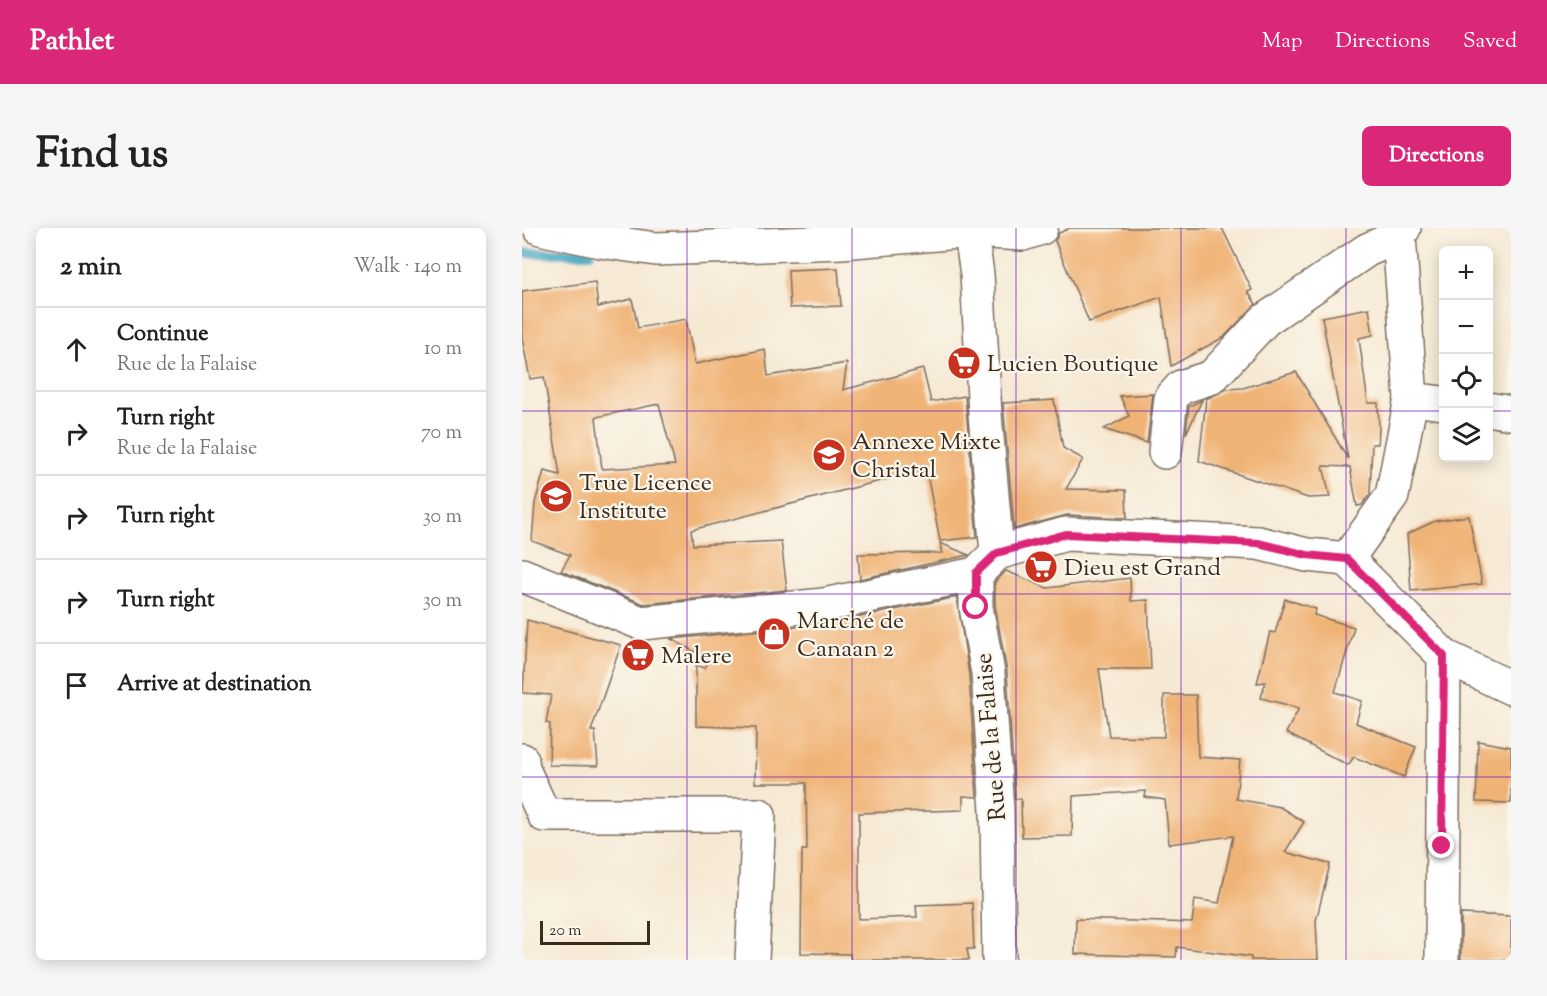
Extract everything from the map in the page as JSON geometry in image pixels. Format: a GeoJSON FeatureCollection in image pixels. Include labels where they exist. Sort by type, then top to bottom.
{"type":"FeatureCollection","features":[{"type":"Feature","properties":{"kind":"street"},"geometry":{"type":"LineString","coordinates":[[540,228],[617,236],[656,249],[841,242],[971,230],[1023,234],[1041,228]]}},
{"type":"Feature","properties":{"kind":"street","name":"Rue de la Falaise"},"geometry":{"type":"LineString","coordinates":[[971,230],[977,274],[985,414],[987,563],[976,607],[988,672],[997,812],[999,960]]}},
{"type":"Feature","properties":{"kind":"street"},"geometry":{"type":"LineString","coordinates":[[1165,452],[1171,398],[1181,387],[1212,377],[1265,320],[1367,250],[1401,232],[1411,399],[1399,447],[1392,496],[1347,559]]}},
{"type":"Feature","properties":{"kind":"street"},"geometry":{"type":"LineString","coordinates":[[1411,399],[1439,402]]}},
{"type":"Feature","properties":{"kind":"street"},"geometry":{"type":"LineString","coordinates":[[1493,410],[1511,412]]}},
{"type":"Feature","properties":{"kind":"street"},"geometry":{"type":"LineString","coordinates":[[524,584],[641,623],[824,605],[987,563],[1066,534],[1258,543],[1307,555],[1347,559],[1444,656],[1511,688]]}},
{"type":"Feature","properties":{"kind":"street"},"geometry":{"type":"LineString","coordinates":[[1442,960],[1444,656]]}},
{"type":"Feature","properties":{"kind":"street"},"geometry":{"type":"LineString","coordinates":[[522,760],[523,770],[544,815],[759,815],[752,960]]}},
{"type":"Feature","properties":{"kind":"building"},"geometry":{"type":"Polygon","coordinates":[[[1070,228],[1222,228],[1252,290],[1248,292],[1256,304],[1224,337],[1171,366],[1161,297],[1089,322],[1055,241],[1059,233],[1070,228]]]}},
{"type":"Feature","properties":{"kind":"building"},"geometry":{"type":"Polygon","coordinates":[[[838,268],[841,306],[790,308],[788,270],[838,268]]]}},
{"type":"Feature","properties":{"kind":"building"},"geometry":{"type":"Polygon","coordinates":[[[595,282],[598,307],[632,299],[638,328],[686,319],[695,364],[765,349],[768,376],[847,363],[843,390],[923,369],[931,402],[965,396],[977,537],[940,541],[926,469],[691,530],[693,545],[781,541],[787,590],[644,604],[561,571],[570,555],[532,541],[535,503],[544,471],[560,475],[544,377],[530,379],[522,338],[522,291],[595,282]],[[659,404],[596,417],[602,469],[675,465],[659,404]]]}},
{"type":"Feature","properties":{"kind":"building"},"geometry":{"type":"Polygon","coordinates":[[[1369,308],[1373,335],[1359,338],[1368,403],[1378,403],[1379,429],[1378,444],[1372,444],[1370,494],[1362,505],[1357,506],[1350,467],[1323,466],[1330,497],[1308,498],[1199,461],[1206,399],[1227,389],[1243,388],[1296,372],[1348,459],[1322,317],[1369,308]]]}},
{"type":"Feature","properties":{"kind":"building"},"geometry":{"type":"Polygon","coordinates":[[[1153,394],[1147,443],[1104,429],[1129,416],[1120,396],[1153,394]]]}},
{"type":"Feature","properties":{"kind":"building"},"geometry":{"type":"Polygon","coordinates":[[[1054,400],[1063,448],[1083,459],[1066,489],[1126,490],[1127,518],[1067,515],[1014,529],[1003,403],[1054,400]]]}},
{"type":"Feature","properties":{"kind":"building"},"geometry":{"type":"Polygon","coordinates":[[[1202,400],[1186,434],[1189,406],[1202,400]]]}},
{"type":"Feature","properties":{"kind":"building"},"geometry":{"type":"Polygon","coordinates":[[[1469,516],[1482,584],[1411,591],[1407,534],[1435,521],[1469,516]]]}},
{"type":"Feature","properties":{"kind":"building"},"geometry":{"type":"Polygon","coordinates":[[[940,543],[969,555],[860,579],[858,554],[942,553],[940,543]]]}},
{"type":"Feature","properties":{"kind":"building"},"geometry":{"type":"Polygon","coordinates":[[[1006,571],[1047,588],[1130,578],[1131,601],[1148,600],[1151,669],[1099,669],[1109,736],[1164,737],[1164,695],[1196,695],[1198,757],[1240,760],[1236,799],[1280,807],[1304,822],[1285,852],[1330,864],[1316,921],[1318,960],[1251,960],[1251,957],[1177,947],[1176,957],[1075,954],[1076,919],[1192,923],[1195,899],[1219,903],[1233,836],[1169,844],[1165,800],[1145,797],[1146,791],[1073,796],[1072,836],[1022,837],[1021,799],[1015,799],[1007,672],[995,605],[995,582],[1006,571]]]}},
{"type":"Feature","properties":{"kind":"building"},"geometry":{"type":"Polygon","coordinates":[[[957,597],[969,675],[977,797],[963,796],[963,810],[859,813],[859,919],[917,917],[916,905],[972,903],[974,949],[967,949],[969,960],[851,960],[850,954],[801,953],[802,850],[807,850],[806,783],[755,783],[756,728],[696,726],[696,665],[705,668],[709,659],[671,639],[826,624],[957,597]]]}},
{"type":"Feature","properties":{"kind":"building"},"geometry":{"type":"Polygon","coordinates":[[[1285,599],[1316,609],[1314,615],[1354,627],[1335,692],[1362,701],[1356,723],[1416,747],[1404,777],[1354,757],[1348,765],[1286,733],[1299,708],[1261,698],[1265,682],[1257,683],[1270,632],[1275,633],[1285,599]]]}},
{"type":"Feature","properties":{"kind":"building"},"geometry":{"type":"Polygon","coordinates":[[[527,620],[621,645],[591,731],[595,731],[598,766],[549,765],[550,724],[546,723],[551,695],[523,693],[527,620]]]}},
{"type":"Feature","properties":{"kind":"building"},"geometry":{"type":"Polygon","coordinates":[[[1478,741],[1511,747],[1511,803],[1476,802],[1478,741]]]}},
{"type":"Feature","properties":{"kind":"building"},"geometry":{"type":"Polygon","coordinates":[[[1461,914],[1511,916],[1511,960],[1461,960],[1461,914]]]}},
{"type":"Feature","properties":{"kind":"waterway"},"geometry":{"type":"LineString","coordinates":[[522,253],[590,253]]}},
{"type":"Feature","properties":{"kind":"place","name":"Lucien Boutique"},"geometry":{"type":"Point","coordinates":[964,363]}},
{"type":"Feature","properties":{"kind":"place","name":"Annexe Mixte Christal"},"geometry":{"type":"Point","coordinates":[829,455]}},
{"type":"Feature","properties":{"kind":"place","name":"True Licence Institute"},"geometry":{"type":"Point","coordinates":[556,496]}},
{"type":"Feature","properties":{"kind":"place","name":"Dieu est Grand"},"geometry":{"type":"Point","coordinates":[1041,567]}},
{"type":"Feature","properties":{"kind":"place","name":"Marché de Canaan 2"},"geometry":{"type":"Point","coordinates":[774,634]}},
{"type":"Feature","properties":{"kind":"place","name":"Malere"},"geometry":{"type":"Point","coordinates":[638,655]}},
{"type":"Feature","properties":{"kind":"route"},"geometry":{"type":"LineString","coordinates":[[976,607],[976,573],[997,553],[1066,534],[1258,543],[1307,555],[1347,559],[1444,656],[1442,846]]}}]}
